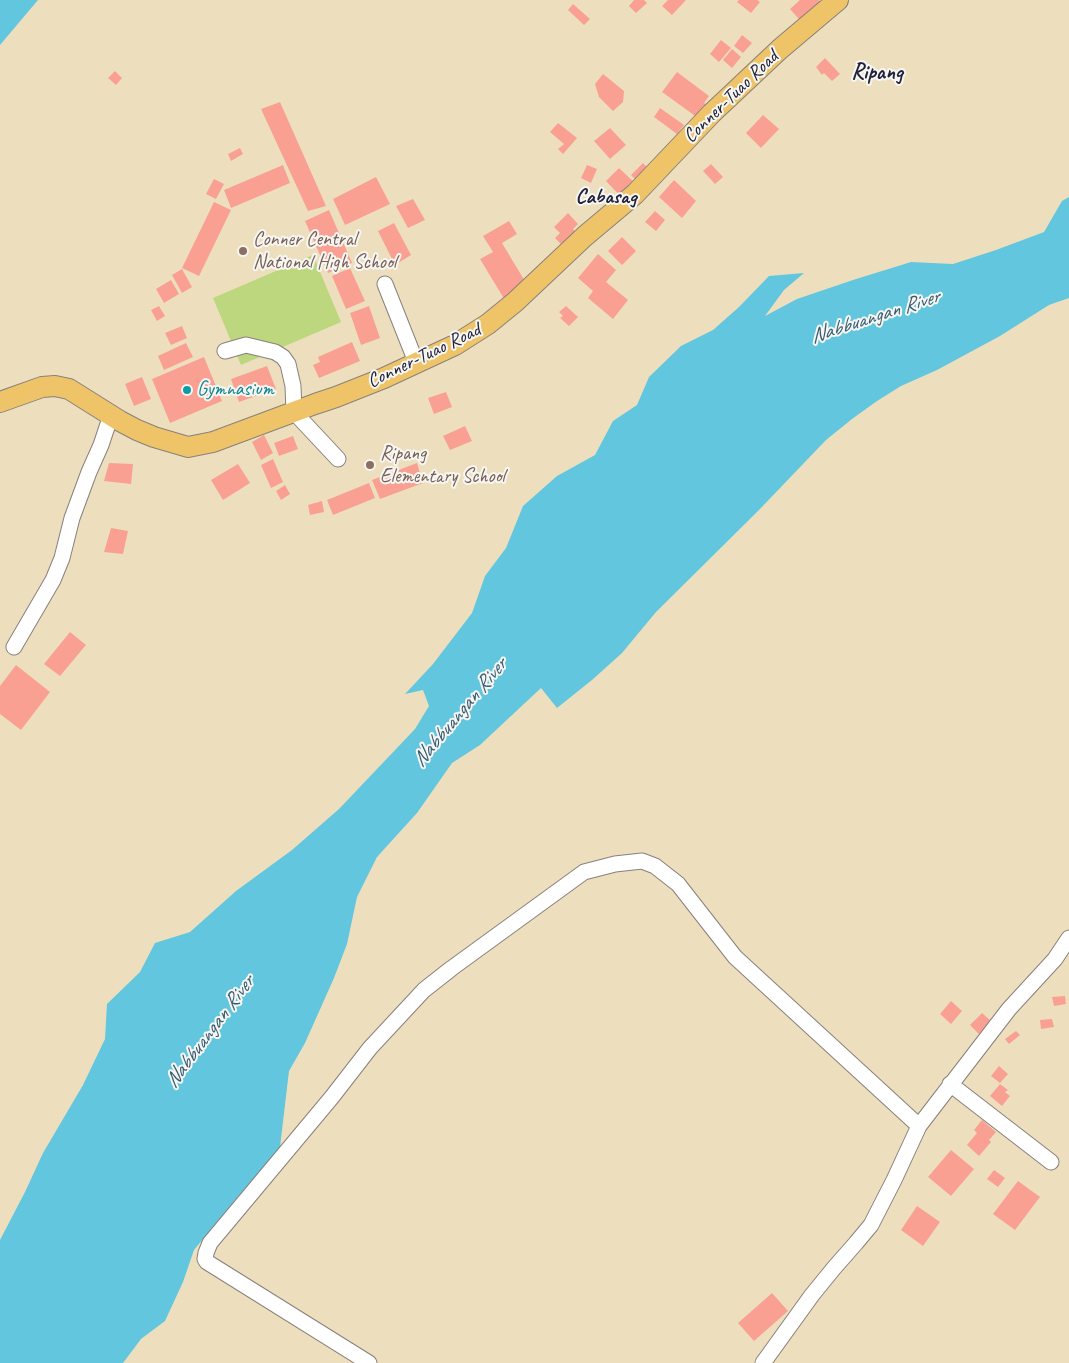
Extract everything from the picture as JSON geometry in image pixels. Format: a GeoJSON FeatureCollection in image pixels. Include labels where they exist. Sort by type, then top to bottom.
{"type":"FeatureCollection","features":[{"type":"Feature","properties":{"kind":"main road","name":"Conner-Tuao Road"},"geometry":{"type":"LineString","coordinates":[[0,402],[42,387],[55,386],[69,389],[120,421],[154,438],[188,447],[213,442],[384,378],[455,344],[488,324],[515,302],[585,236],[635,194],[712,113],[759,68],[838,0]]}},
{"type":"Feature","properties":{"kind":"street"},"geometry":{"type":"LineString","coordinates":[[385,284],[416,362]]}},
{"type":"Feature","properties":{"kind":"street"},"geometry":{"type":"LineString","coordinates":[[225,351],[246,345],[275,352],[283,357],[288,364],[293,386],[294,412],[338,459]]}},
{"type":"Feature","properties":{"kind":"street"},"geometry":{"type":"LineString","coordinates":[[14,647],[53,580],[62,558],[72,518],[111,415]]}},
{"type":"Feature","properties":{"kind":"street"},"geometry":{"type":"LineString","coordinates":[[369,1363],[207,1262],[205,1259],[210,1243],[332,1097],[370,1048],[424,990],[584,872],[616,864],[642,861],[656,866],[678,884],[735,957],[919,1126]]}},
{"type":"Feature","properties":{"kind":"street"},"geometry":{"type":"LineString","coordinates":[[763,1363],[812,1295],[871,1225],[919,1126],[1009,1009],[1055,959],[1069,938]]}},
{"type":"Feature","properties":{"kind":"street"},"geometry":{"type":"LineString","coordinates":[[950,1084],[1051,1162]]}},
{"type":"Feature","properties":{"kind":"green space"},"geometry":{"type":"Polygon","coordinates":[[[313,255],[341,322],[241,365],[213,298],[313,255]]]}},
{"type":"Feature","properties":{"kind":"water"},"geometry":{"type":"Polygon","coordinates":[[[0,0],[38,0],[0,45],[0,0]]]}},
{"type":"Feature","properties":{"kind":"water","name":"Nabbuangan River"},"geometry":{"type":"Polygon","coordinates":[[[1069,197],[1069,298],[1049,305],[1000,336],[937,370],[901,386],[852,419],[826,440],[758,511],[656,612],[622,653],[592,680],[557,708],[541,688],[480,745],[452,763],[417,813],[377,857],[357,897],[347,944],[334,978],[305,1043],[289,1071],[280,1147],[258,1177],[241,1193],[194,1250],[183,1282],[165,1321],[141,1339],[123,1363],[0,1363],[0,1240],[43,1153],[83,1085],[105,1039],[107,1004],[140,972],[155,943],[190,932],[236,891],[292,850],[339,809],[415,729],[429,706],[423,690],[405,694],[433,664],[472,613],[485,576],[506,548],[523,506],[557,476],[595,455],[613,421],[637,405],[649,377],[681,346],[713,330],[769,276],[804,273],[784,290],[765,316],[797,299],[911,262],[953,264],[1044,232],[1062,201],[1069,197]]]}},
{"type":"Feature","properties":{"kind":"building"},"geometry":{"type":"Polygon","coordinates":[[[634,0],[644,0],[647,3],[636,13],[629,6],[634,0]]]}},
{"type":"Feature","properties":{"kind":"building"},"geometry":{"type":"Polygon","coordinates":[[[668,0],[686,0],[672,15],[662,6],[668,0]]]}},
{"type":"Feature","properties":{"kind":"building"},"geometry":{"type":"Polygon","coordinates":[[[739,0],[757,0],[760,2],[751,13],[737,2],[739,0]]]}},
{"type":"Feature","properties":{"kind":"building"},"geometry":{"type":"Polygon","coordinates":[[[800,0],[819,0],[826,8],[805,26],[790,9],[800,0]]]}},
{"type":"Feature","properties":{"kind":"building"},"geometry":{"type":"Polygon","coordinates":[[[573,4],[590,19],[584,25],[568,10],[573,4]]]}},
{"type":"Feature","properties":{"kind":"building"},"geometry":{"type":"Polygon","coordinates":[[[742,35],[752,43],[743,53],[734,46],[742,35]]]}},
{"type":"Feature","properties":{"kind":"building"},"geometry":{"type":"Polygon","coordinates":[[[721,40],[731,48],[719,62],[710,54],[721,40]]]}},
{"type":"Feature","properties":{"kind":"building"},"geometry":{"type":"Polygon","coordinates":[[[732,49],[741,57],[732,68],[723,60],[732,49]]]}},
{"type":"Feature","properties":{"kind":"building"},"geometry":{"type":"Polygon","coordinates":[[[825,58],[840,74],[832,81],[824,73],[822,75],[816,67],[825,58]]]}},
{"type":"Feature","properties":{"kind":"building"},"geometry":{"type":"Polygon","coordinates":[[[115,71],[122,78],[116,85],[108,78],[115,71]]]}},
{"type":"Feature","properties":{"kind":"building"},"geometry":{"type":"Polygon","coordinates":[[[677,72],[709,96],[704,103],[707,105],[698,118],[662,92],[677,72]]]}},
{"type":"Feature","properties":{"kind":"building"},"geometry":{"type":"Polygon","coordinates":[[[603,74],[624,91],[623,102],[613,111],[599,97],[595,84],[603,74]]]}},
{"type":"Feature","properties":{"kind":"building"},"geometry":{"type":"Polygon","coordinates":[[[280,102],[326,206],[308,211],[261,109],[280,102]]]}},
{"type":"Feature","properties":{"kind":"building"},"geometry":{"type":"Polygon","coordinates":[[[660,108],[684,125],[677,134],[654,117],[660,108]]]}},
{"type":"Feature","properties":{"kind":"building"},"geometry":{"type":"Polygon","coordinates":[[[763,115],[779,129],[761,148],[746,133],[763,115]]]}},
{"type":"Feature","properties":{"kind":"building"},"geometry":{"type":"Polygon","coordinates":[[[558,123],[577,138],[563,154],[558,149],[564,144],[550,132],[558,123]]]}},
{"type":"Feature","properties":{"kind":"building"},"geometry":{"type":"Polygon","coordinates":[[[610,128],[626,145],[610,159],[594,141],[610,128]]]}},
{"type":"Feature","properties":{"kind":"building"},"geometry":{"type":"Polygon","coordinates":[[[240,148],[243,154],[231,161],[228,154],[240,148]]]}},
{"type":"Feature","properties":{"kind":"building"},"geometry":{"type":"Polygon","coordinates":[[[643,163],[653,174],[641,185],[631,175],[643,163]]]}},
{"type":"Feature","properties":{"kind":"building"},"geometry":{"type":"Polygon","coordinates":[[[711,164],[723,177],[715,184],[703,171],[711,164]]]}},
{"type":"Feature","properties":{"kind":"building"},"geometry":{"type":"Polygon","coordinates":[[[283,165],[290,183],[231,208],[224,190],[283,165]]]}},
{"type":"Feature","properties":{"kind":"building"},"geometry":{"type":"Polygon","coordinates":[[[587,165],[597,169],[591,183],[581,178],[587,165]]]}},
{"type":"Feature","properties":{"kind":"building"},"geometry":{"type":"Polygon","coordinates":[[[619,168],[637,185],[623,199],[606,181],[619,168]]]}},
{"type":"Feature","properties":{"kind":"building"},"geometry":{"type":"Polygon","coordinates":[[[376,177],[390,204],[345,225],[333,199],[376,177]]]}},
{"type":"Feature","properties":{"kind":"building"},"geometry":{"type":"Polygon","coordinates":[[[214,179],[224,184],[216,199],[206,194],[214,179]]]}},
{"type":"Feature","properties":{"kind":"building"},"geometry":{"type":"Polygon","coordinates":[[[674,180],[696,201],[682,218],[659,197],[674,180]]]}},
{"type":"Feature","properties":{"kind":"building"},"geometry":{"type":"Polygon","coordinates":[[[413,199],[425,220],[408,228],[396,206],[413,199]]]}},
{"type":"Feature","properties":{"kind":"building"},"geometry":{"type":"Polygon","coordinates":[[[214,202],[231,210],[199,276],[182,268],[214,202]]]}},
{"type":"Feature","properties":{"kind":"building"},"geometry":{"type":"Polygon","coordinates":[[[329,210],[352,263],[328,273],[305,221],[329,210]]]}},
{"type":"Feature","properties":{"kind":"building"},"geometry":{"type":"Polygon","coordinates":[[[655,211],[665,220],[656,231],[645,222],[655,211]]]}},
{"type":"Feature","properties":{"kind":"building"},"geometry":{"type":"Polygon","coordinates":[[[568,213],[578,224],[573,229],[580,237],[567,250],[555,238],[560,233],[554,227],[568,213]]]}},
{"type":"Feature","properties":{"kind":"building"},"geometry":{"type":"Polygon","coordinates":[[[509,221],[517,234],[502,243],[529,288],[506,302],[480,259],[493,252],[483,236],[509,221]]]}},
{"type":"Feature","properties":{"kind":"building"},"geometry":{"type":"Polygon","coordinates":[[[394,223],[411,255],[395,265],[378,231],[394,223]]]}},
{"type":"Feature","properties":{"kind":"building"},"geometry":{"type":"Polygon","coordinates":[[[622,237],[636,251],[622,265],[608,251],[622,237]]]}},
{"type":"Feature","properties":{"kind":"building"},"geometry":{"type":"Polygon","coordinates":[[[598,254],[616,270],[606,282],[628,300],[613,319],[588,298],[593,291],[578,278],[598,254]]]}},
{"type":"Feature","properties":{"kind":"building"},"geometry":{"type":"Polygon","coordinates":[[[350,268],[365,301],[346,309],[332,276],[350,268]]]}},
{"type":"Feature","properties":{"kind":"building"},"geometry":{"type":"Polygon","coordinates":[[[182,269],[192,287],[182,293],[172,275],[182,269]]]}},
{"type":"Feature","properties":{"kind":"building"},"geometry":{"type":"Polygon","coordinates":[[[171,280],[179,294],[164,303],[156,289],[171,280]]]}},
{"type":"Feature","properties":{"kind":"building"},"geometry":{"type":"Polygon","coordinates":[[[159,306],[165,316],[157,321],[151,310],[159,306]]]}},
{"type":"Feature","properties":{"kind":"building"},"geometry":{"type":"Polygon","coordinates":[[[369,306],[380,338],[361,345],[350,313],[369,306]]]}},
{"type":"Feature","properties":{"kind":"building"},"geometry":{"type":"Polygon","coordinates":[[[566,306],[578,317],[569,326],[560,318],[563,316],[559,312],[566,306]]]}},
{"type":"Feature","properties":{"kind":"building"},"geometry":{"type":"Polygon","coordinates":[[[182,326],[187,338],[171,345],[165,333],[182,326]]]}},
{"type":"Feature","properties":{"kind":"building"},"geometry":{"type":"Polygon","coordinates":[[[352,342],[360,361],[319,378],[313,365],[320,362],[318,357],[352,342]]]}},
{"type":"Feature","properties":{"kind":"building"},"geometry":{"type":"Polygon","coordinates":[[[186,343],[193,357],[164,370],[158,356],[186,343]]]}},
{"type":"Feature","properties":{"kind":"building","name":"Gymnasium"},"geometry":{"type":"Polygon","coordinates":[[[204,357],[222,401],[170,423],[152,379],[204,357]]]}},
{"type":"Feature","properties":{"kind":"building"},"geometry":{"type":"Polygon","coordinates":[[[267,366],[276,389],[239,402],[231,379],[267,366]]]}},
{"type":"Feature","properties":{"kind":"building"},"geometry":{"type":"Polygon","coordinates":[[[142,377],[151,399],[134,406],[125,384],[142,377]]]}},
{"type":"Feature","properties":{"kind":"building"},"geometry":{"type":"Polygon","coordinates":[[[446,392],[452,407],[434,414],[428,398],[446,392]]]}},
{"type":"Feature","properties":{"kind":"building"},"geometry":{"type":"Polygon","coordinates":[[[465,426],[472,441],[450,450],[443,436],[465,426]]]}},
{"type":"Feature","properties":{"kind":"building"},"geometry":{"type":"Polygon","coordinates":[[[264,435],[273,453],[261,460],[252,442],[264,435]]]}},
{"type":"Feature","properties":{"kind":"building"},"geometry":{"type":"Polygon","coordinates":[[[293,436],[298,449],[279,456],[274,443],[293,436]]]}},
{"type":"Feature","properties":{"kind":"building"},"geometry":{"type":"Polygon","coordinates":[[[273,459],[283,482],[271,488],[261,465],[273,459]]]}},
{"type":"Feature","properties":{"kind":"building"},"geometry":{"type":"Polygon","coordinates":[[[109,463],[133,464],[131,484],[104,481],[109,463]]]}},
{"type":"Feature","properties":{"kind":"building"},"geometry":{"type":"Polygon","coordinates":[[[417,463],[423,483],[380,499],[372,480],[417,463]]]}},
{"type":"Feature","properties":{"kind":"building"},"geometry":{"type":"Polygon","coordinates":[[[238,464],[250,483],[223,500],[211,480],[238,464]]]}},
{"type":"Feature","properties":{"kind":"building"},"geometry":{"type":"Polygon","coordinates":[[[369,483],[375,498],[333,515],[327,500],[369,483]]]}},
{"type":"Feature","properties":{"kind":"building"},"geometry":{"type":"Polygon","coordinates":[[[285,485],[290,494],[281,500],[276,491],[285,485]]]}},
{"type":"Feature","properties":{"kind":"building"},"geometry":{"type":"Polygon","coordinates":[[[322,501],[324,512],[310,515],[308,505],[322,501]]]}},
{"type":"Feature","properties":{"kind":"building"},"geometry":{"type":"Polygon","coordinates":[[[111,528],[128,531],[123,554],[104,552],[111,528]]]}},
{"type":"Feature","properties":{"kind":"building"},"geometry":{"type":"Polygon","coordinates":[[[70,632],[86,645],[60,676],[44,664],[70,632]]]}},
{"type":"Feature","properties":{"kind":"building"},"geometry":{"type":"Polygon","coordinates":[[[16,665],[50,692],[21,730],[0,714],[0,686],[16,665]]]}},
{"type":"Feature","properties":{"kind":"building"},"geometry":{"type":"Polygon","coordinates":[[[1065,996],[1066,1004],[1054,1006],[1052,997],[1065,996]]]}},
{"type":"Feature","properties":{"kind":"building"},"geometry":{"type":"Polygon","coordinates":[[[951,1001],[962,1011],[951,1024],[940,1014],[951,1001]]]}},
{"type":"Feature","properties":{"kind":"building"},"geometry":{"type":"Polygon","coordinates":[[[982,1013],[991,1021],[979,1034],[970,1025],[982,1013]]]}},
{"type":"Feature","properties":{"kind":"building"},"geometry":{"type":"Polygon","coordinates":[[[1052,1019],[1054,1027],[1041,1029],[1040,1020],[1052,1019]]]}},
{"type":"Feature","properties":{"kind":"building"},"geometry":{"type":"Polygon","coordinates":[[[1016,1031],[1020,1035],[1009,1044],[1005,1039],[1016,1031]]]}},
{"type":"Feature","properties":{"kind":"building"},"geometry":{"type":"Polygon","coordinates":[[[999,1066],[1008,1074],[1000,1083],[991,1076],[999,1066]]]}},
{"type":"Feature","properties":{"kind":"building"},"geometry":{"type":"Polygon","coordinates":[[[1000,1084],[1008,1090],[1005,1092],[1010,1096],[1002,1106],[990,1096],[1000,1084]]]}},
{"type":"Feature","properties":{"kind":"building"},"geometry":{"type":"Polygon","coordinates":[[[982,1120],[996,1132],[989,1140],[991,1142],[979,1156],[967,1145],[977,1133],[974,1130],[982,1120]]]}},
{"type":"Feature","properties":{"kind":"building"},"geometry":{"type":"Polygon","coordinates":[[[951,1150],[974,1169],[951,1196],[928,1177],[951,1150]]]}},
{"type":"Feature","properties":{"kind":"building"},"geometry":{"type":"Polygon","coordinates":[[[994,1170],[1005,1178],[998,1187],[987,1179],[994,1170]]]}},
{"type":"Feature","properties":{"kind":"building"},"geometry":{"type":"Polygon","coordinates":[[[1018,1181],[1040,1197],[1015,1230],[993,1214],[1018,1181]]]}},
{"type":"Feature","properties":{"kind":"building"},"geometry":{"type":"Polygon","coordinates":[[[917,1206],[940,1222],[923,1246],[901,1230],[917,1206]]]}},
{"type":"Feature","properties":{"kind":"building"},"geometry":{"type":"Polygon","coordinates":[[[772,1293],[788,1311],[754,1341],[738,1323],[772,1293]]]}},
{"type":"Feature","properties":{"kind":"place","name":"Conner Central National High School"},"geometry":{"type":"Point","coordinates":[243,251]}},
{"type":"Feature","properties":{"kind":"place","name":"Gymnasium"},"geometry":{"type":"Point","coordinates":[187,390]}},
{"type":"Feature","properties":{"kind":"place","name":"Ripang Elementary School"},"geometry":{"type":"Point","coordinates":[370,465]}},
{"type":"Feature","properties":{"kind":"district","name":"Ripang"},"geometry":{"type":"Point","coordinates":[877,73]}},
{"type":"Feature","properties":{"kind":"district","name":"Cabasag"},"geometry":{"type":"Point","coordinates":[606,197]}}]}
